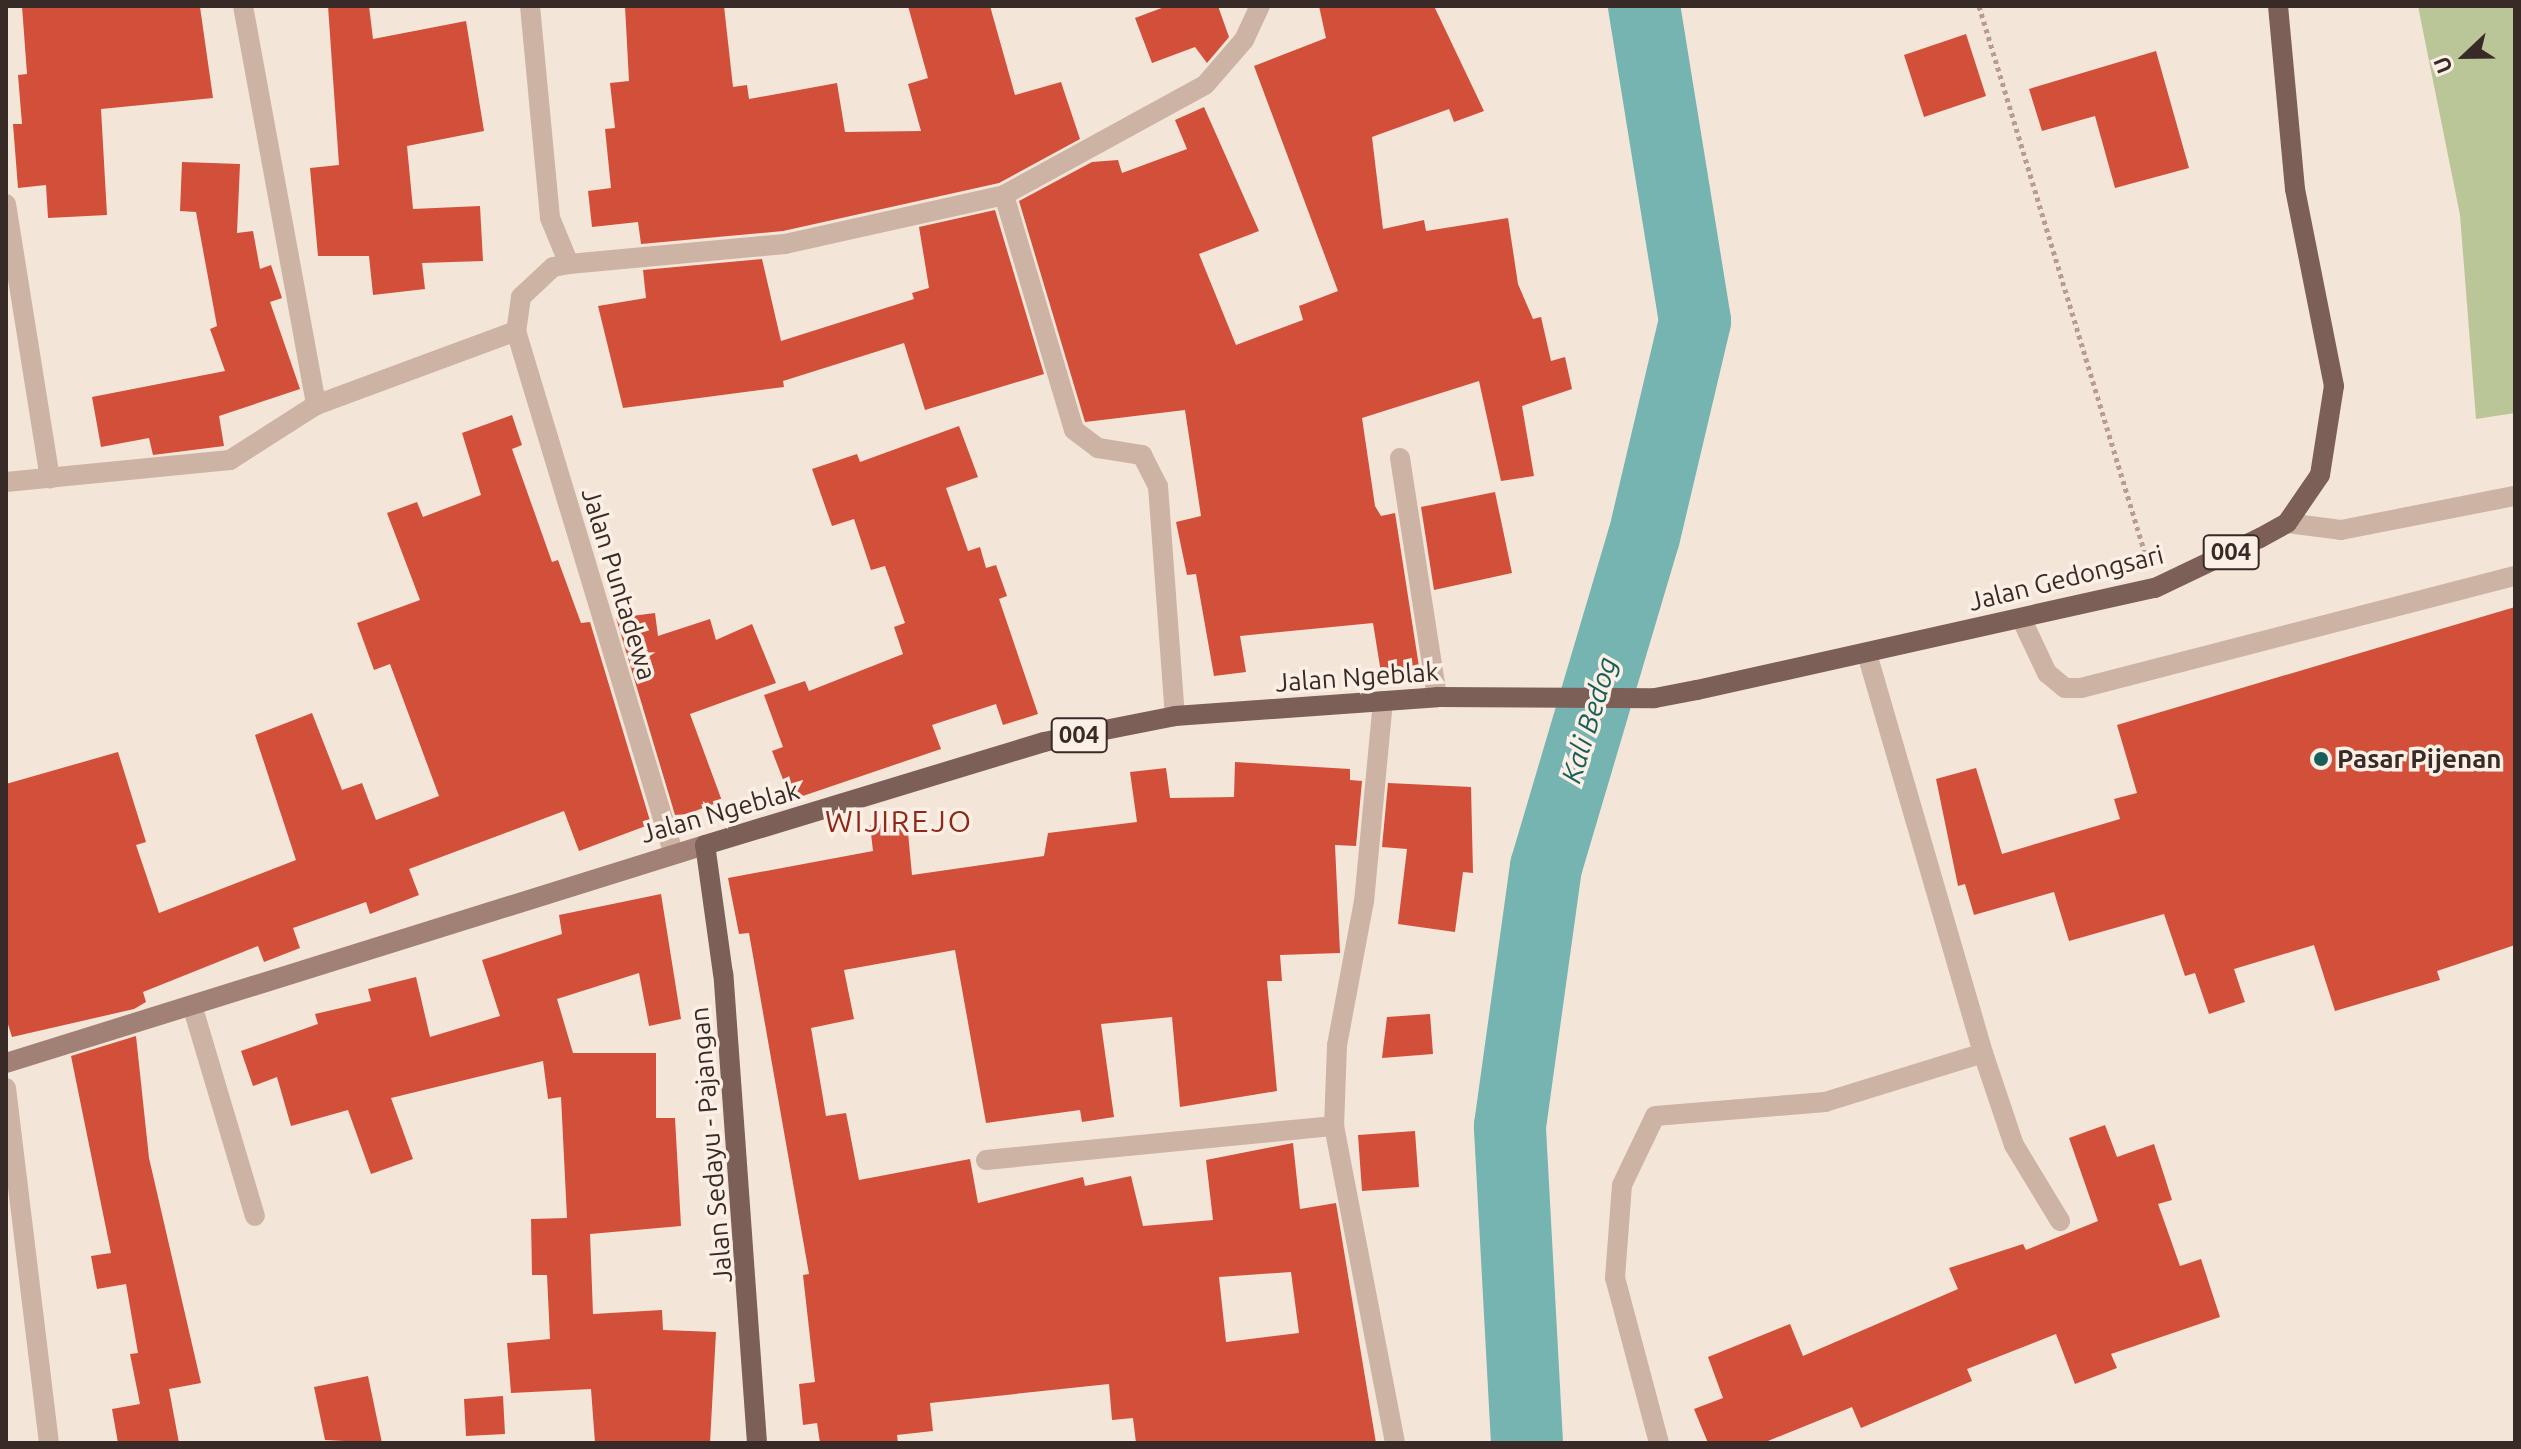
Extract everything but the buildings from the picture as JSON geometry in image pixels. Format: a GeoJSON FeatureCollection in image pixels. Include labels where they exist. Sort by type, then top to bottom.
{"type":"FeatureCollection","features":[{"type":"Feature","properties":{"kind":"main road","name":"Jalan Gedongsari"},"geometry":{"type":"LineString","coordinates":[[1467,697],[1655,698],[2155,588],[2287,523],[2320,475],[2334,386],[2295,189],[2278,6]]}},
{"type":"Feature","properties":{"kind":"main road","name":"Jalan Ngeblak"},"geometry":{"type":"LineString","coordinates":[[6,1063],[673,852],[1044,742],[1175,716],[1467,697]]}},
{"type":"Feature","properties":{"kind":"main road","name":"Jalan Sedayu - Pajangan"},"geometry":{"type":"LineString","coordinates":[[705,845],[723,974],[757,1443]]}},
{"type":"Feature","properties":{"kind":"street"},"geometry":{"type":"LineString","coordinates":[[243,6],[316,405]]}},
{"type":"Feature","properties":{"kind":"street"},"geometry":{"type":"LineString","coordinates":[[530,6],[550,218],[569,264]]}},
{"type":"Feature","properties":{"kind":"street"},"geometry":{"type":"LineString","coordinates":[[6,482],[230,460],[316,405],[516,331],[521,297],[553,267],[785,244],[1004,195],[1205,85],[1244,40],[1260,6]]}},
{"type":"Feature","properties":{"kind":"street"},"geometry":{"type":"LineString","coordinates":[[1004,195],[1074,430],[1098,448],[1142,455],[1158,486],[1175,716]]}},
{"type":"Feature","properties":{"kind":"street"},"geometry":{"type":"LineString","coordinates":[[6,204],[50,478]]}},
{"type":"Feature","properties":{"kind":"street","name":"Jalan Puntadewa"},"geometry":{"type":"LineString","coordinates":[[516,331],[673,852]]}},
{"type":"Feature","properties":{"kind":"street"},"geometry":{"type":"LineString","coordinates":[[1400,458],[1437,697]]}},
{"type":"Feature","properties":{"kind":"street"},"geometry":{"type":"LineString","coordinates":[[2287,523],[2341,530],[2515,496]]}},
{"type":"Feature","properties":{"kind":"street"},"geometry":{"type":"LineString","coordinates":[[2021,618],[2047,673],[2065,688],[2081,688],[2515,576]]}},
{"type":"Feature","properties":{"kind":"street"},"geometry":{"type":"LineString","coordinates":[[1867,653],[1983,1053],[2014,1145],[2060,1221]]}},
{"type":"Feature","properties":{"kind":"street"},"geometry":{"type":"LineString","coordinates":[[1383,701],[1364,901],[1337,1045],[1334,1126],[1395,1443]]}},
{"type":"Feature","properties":{"kind":"street"},"geometry":{"type":"LineString","coordinates":[[192,1005],[255,1216]]}},
{"type":"Feature","properties":{"kind":"street"},"geometry":{"type":"LineString","coordinates":[[1659,1443],[1615,1278],[1622,1185],[1655,1116],[1825,1102],[1983,1053]]}},
{"type":"Feature","properties":{"kind":"street"},"geometry":{"type":"LineString","coordinates":[[6,1088],[49,1443]]}},
{"type":"Feature","properties":{"kind":"street"},"geometry":{"type":"LineString","coordinates":[[986,1160],[1334,1126]]}},
{"type":"Feature","properties":{"kind":"path"},"geometry":{"type":"LineString","coordinates":[[1979,6],[2155,588]]}},
{"type":"Feature","properties":{"kind":"green space"},"geometry":{"type":"Polygon","coordinates":[[[2418,6],[2515,6],[2515,413],[2476,419],[2460,215],[2418,6]]]}},
{"type":"Feature","properties":{"kind":"waterway","name":"Kali Bedog"},"geometry":{"type":"LineString","coordinates":[[1527,1443],[1510,1126],[1546,867],[1644,537],[1695,321],[1644,6]]}},
{"type":"Feature","properties":{"kind":"place","name":"Pasar Pijenan"},"geometry":{"type":"Point","coordinates":[2321,759]}},
{"type":"Feature","properties":{"kind":"district","name":"WIJIREJO"},"geometry":{"type":"Point","coordinates":[899,821]}}]}
